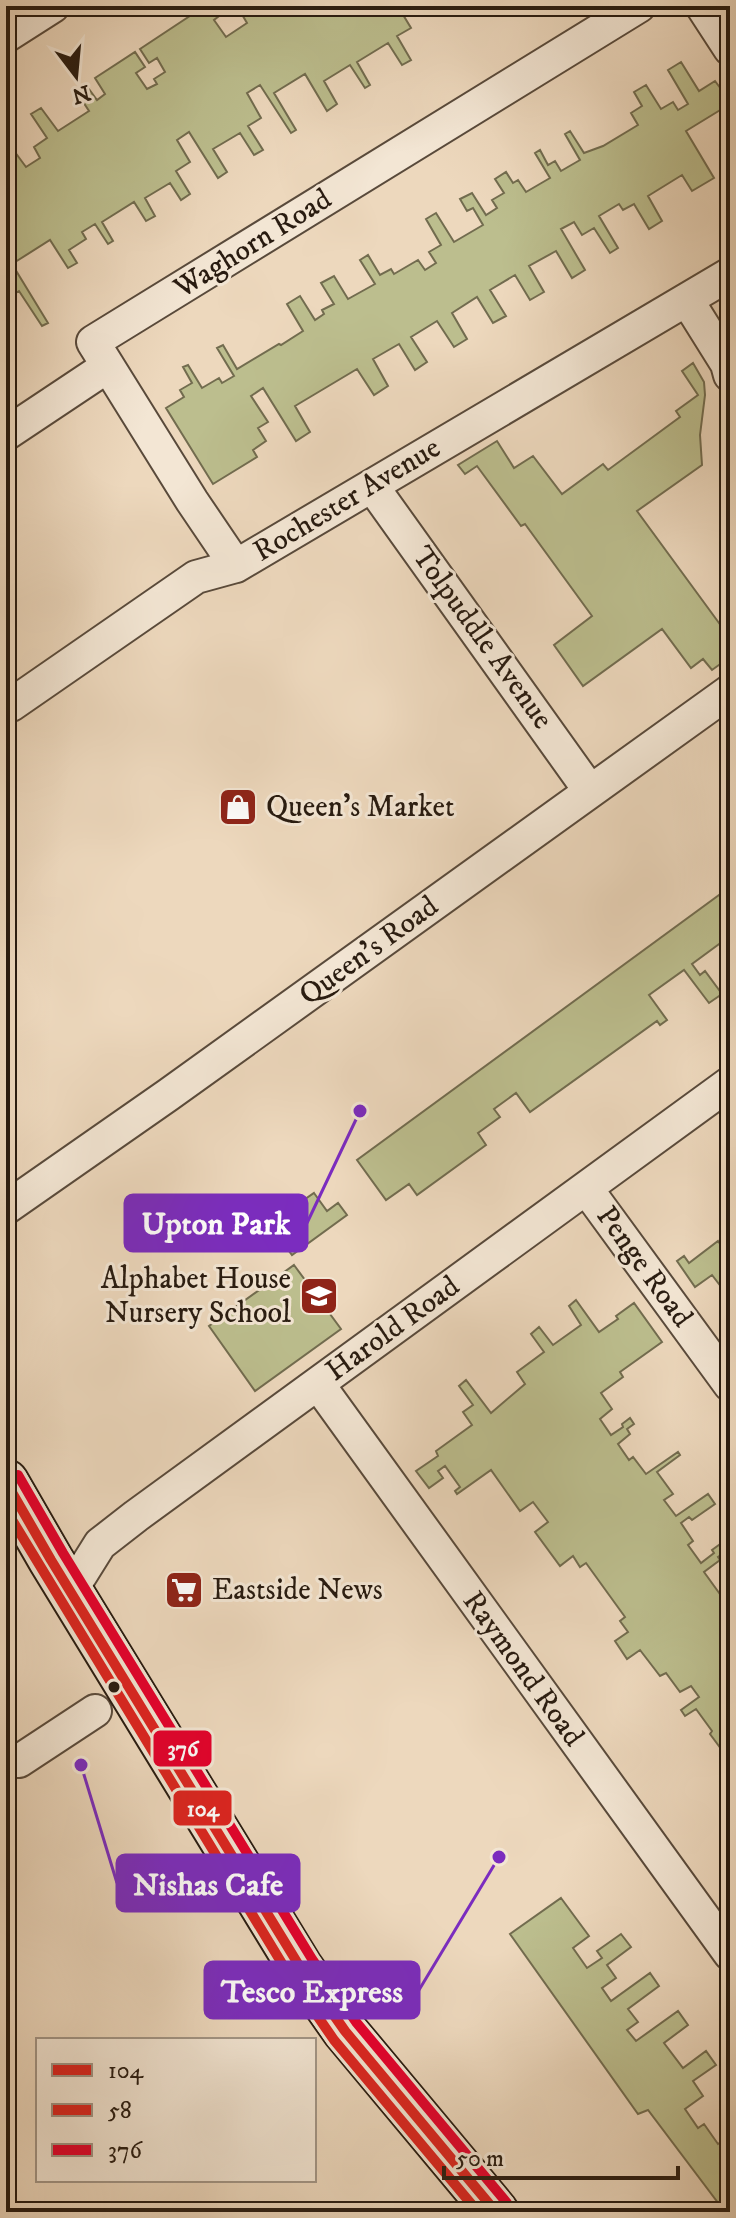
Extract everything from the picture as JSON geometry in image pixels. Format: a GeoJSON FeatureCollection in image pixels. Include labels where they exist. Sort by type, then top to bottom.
{"type":"FeatureCollection","features":[{"type":"Feature","properties":{"kind":"main road"},"geometry":{"type":"LineString","coordinates":[[6,1482],[300,1967],[345,2031],[496,2212]]}},
{"type":"Feature","properties":{"kind":"street"},"geometry":{"type":"LineString","coordinates":[[6,36],[53,6]]}},
{"type":"Feature","properties":{"kind":"street","name":"Waghorn Road"},"geometry":{"type":"LineString","coordinates":[[236,566],[93,342],[639,6]]}},
{"type":"Feature","properties":{"kind":"street"},"geometry":{"type":"LineString","coordinates":[[702,6],[730,49]]}},
{"type":"Feature","properties":{"kind":"street"},"geometry":{"type":"LineString","coordinates":[[730,274],[687,300],[727,364],[730,375]]}},
{"type":"Feature","properties":{"kind":"street","name":"Rochester Avenue"},"geometry":{"type":"LineString","coordinates":[[11,705],[196,577],[236,566],[687,300]]}},
{"type":"Feature","properties":{"kind":"street"},"geometry":{"type":"LineString","coordinates":[[6,434],[108,366]]}},
{"type":"Feature","properties":{"kind":"street","name":"Tolpuddle Avenue"},"geometry":{"type":"LineString","coordinates":[[372,486],[590,791]]}},
{"type":"Feature","properties":{"kind":"street","name":"Queen's Road"},"geometry":{"type":"LineString","coordinates":[[6,1208],[243,1042],[730,691]]}},
{"type":"Feature","properties":{"kind":"street","name":"Harold Road"},"geometry":{"type":"LineString","coordinates":[[67,1586],[80,1576],[100,1544],[730,1083]]}},
{"type":"Feature","properties":{"kind":"street","name":"Penge Road"},"geometry":{"type":"LineString","coordinates":[[586,1188],[730,1385]]}},
{"type":"Feature","properties":{"kind":"street","name":"Raymond Road"},"geometry":{"type":"LineString","coordinates":[[318,1384],[730,1954]]}},
{"type":"Feature","properties":{"kind":"street"},"geometry":{"type":"LineString","coordinates":[[19,1761],[95,1711]]}},
{"type":"Feature","properties":{"kind":"green space"},"geometry":{"type":"Polygon","coordinates":[[[205,6],[219,6],[223,13],[214,20],[226,37],[247,23],[237,6],[413,6],[402,13],[411,28],[397,36],[411,60],[402,65],[388,43],[357,62],[370,85],[365,88],[350,65],[324,81],[337,104],[327,111],[305,74],[274,93],[296,130],[291,133],[260,85],[247,93],[261,118],[248,126],[263,150],[254,155],[240,133],[213,149],[227,172],[218,178],[189,132],[177,140],[190,162],[176,171],[190,194],[181,200],[170,183],[145,198],[155,216],[146,221],[134,202],[102,222],[113,241],[108,244],[95,224],[82,232],[86,239],[69,250],[77,263],[68,268],[50,240],[12,264],[48,323],[42,326],[19,291],[6,299],[6,175],[15,169],[6,156],[6,140],[26,167],[40,158],[34,147],[47,138],[31,114],[41,108],[58,131],[89,111],[76,91],[86,85],[97,100],[105,94],[95,78],[135,52],[145,67],[136,73],[147,89],[157,84],[154,79],[165,72],[157,58],[149,63],[140,49],[205,6]]]}},
{"type":"Feature","properties":{"kind":"green space"},"geometry":{"type":"Polygon","coordinates":[[[681,62],[699,91],[715,81],[730,101],[730,104],[686,131],[714,178],[692,191],[682,175],[648,196],[662,221],[649,229],[634,204],[623,210],[619,204],[599,216],[618,248],[610,253],[594,228],[582,235],[574,222],[561,229],[585,270],[572,278],[556,251],[529,266],[544,292],[530,300],[515,275],[490,290],[506,316],[493,323],[477,297],[452,313],[467,339],[454,347],[437,321],[411,337],[427,362],[415,370],[399,344],[373,359],[388,386],[374,395],[357,369],[295,406],[310,432],[296,441],[263,388],[251,396],[268,422],[258,428],[266,441],[253,450],[257,457],[213,484],[166,408],[184,397],[180,390],[192,383],[183,367],[188,365],[202,388],[219,378],[222,383],[234,376],[217,348],[223,345],[237,369],[281,345],[303,331],[287,304],[300,296],[315,320],[324,314],[322,310],[334,304],[321,283],[334,276],[348,299],[375,284],[360,260],[368,255],[380,275],[391,269],[394,274],[418,260],[425,270],[436,263],[429,252],[441,245],[426,219],[436,213],[454,242],[483,225],[473,208],[467,211],[460,199],[472,193],[486,215],[497,208],[492,200],[504,193],[495,179],[506,172],[513,183],[518,180],[526,192],[550,178],[535,153],[540,150],[548,165],[555,161],[561,171],[580,160],[565,134],[570,131],[584,153],[603,146],[638,125],[631,113],[642,106],[634,92],[646,85],[661,109],[673,102],[678,110],[688,104],[668,70],[681,62]]]}},
{"type":"Feature","properties":{"kind":"green space"},"geometry":{"type":"Polygon","coordinates":[[[693,363],[704,382],[700,435],[702,465],[637,511],[730,638],[730,657],[712,670],[703,659],[691,668],[662,629],[583,686],[554,645],[592,616],[525,524],[521,526],[477,466],[465,474],[458,465],[497,441],[514,468],[533,456],[562,494],[603,464],[608,470],[680,417],[676,411],[698,395],[682,371],[693,363]]]}},
{"type":"Feature","properties":{"kind":"green space"},"geometry":{"type":"Polygon","coordinates":[[[730,887],[730,936],[692,964],[700,975],[705,971],[722,994],[709,1003],[684,970],[649,995],[667,1020],[660,1025],[657,1021],[530,1112],[516,1093],[494,1109],[500,1117],[478,1133],[486,1145],[417,1195],[409,1184],[386,1200],[357,1160],[730,887]]]}},
{"type":"Feature","properties":{"kind":"green space"},"geometry":{"type":"Polygon","coordinates":[[[314,1193],[327,1211],[338,1203],[347,1215],[292,1255],[269,1224],[314,1193]]]}},
{"type":"Feature","properties":{"kind":"green space"},"geometry":{"type":"Polygon","coordinates":[[[718,1241],[726,1252],[730,1249],[730,1290],[726,1293],[712,1275],[695,1287],[677,1261],[684,1256],[689,1263],[718,1241]]]}},
{"type":"Feature","properties":{"kind":"green space"},"geometry":{"type":"Polygon","coordinates":[[[294,1265],[341,1329],[255,1391],[209,1326],[294,1265]]]}},
{"type":"Feature","properties":{"kind":"green space"},"geometry":{"type":"Polygon","coordinates":[[[576,1300],[599,1332],[634,1303],[662,1342],[620,1372],[623,1377],[601,1393],[612,1409],[600,1419],[611,1435],[630,1418],[634,1424],[627,1429],[630,1434],[618,1444],[629,1460],[633,1457],[646,1474],[678,1452],[680,1455],[657,1472],[673,1494],[664,1500],[676,1516],[708,1494],[715,1504],[692,1520],[689,1517],[681,1523],[693,1541],[688,1545],[701,1563],[730,1537],[730,1551],[718,1557],[720,1560],[704,1572],[730,1608],[730,1761],[696,1709],[685,1716],[681,1710],[699,1697],[691,1686],[680,1692],[666,1673],[660,1676],[640,1650],[627,1659],[615,1641],[628,1632],[620,1621],[625,1617],[586,1563],[580,1567],[573,1556],[560,1566],[535,1532],[548,1522],[533,1502],[520,1511],[491,1470],[457,1494],[455,1491],[460,1487],[445,1466],[438,1471],[443,1478],[429,1488],[416,1471],[438,1456],[436,1451],[472,1425],[463,1412],[473,1405],[459,1386],[466,1380],[491,1413],[525,1384],[517,1372],[544,1352],[531,1334],[539,1327],[553,1345],[581,1325],[569,1306],[576,1300]]]}},
{"type":"Feature","properties":{"kind":"green space"},"geometry":{"type":"Polygon","coordinates":[[[561,1898],[589,1936],[573,1948],[587,1968],[602,1958],[597,1951],[621,1934],[631,1947],[607,1965],[616,1978],[602,1988],[611,2001],[650,1973],[659,1986],[628,2009],[638,2022],[627,2030],[636,2041],[678,2011],[688,2025],[664,2043],[683,2068],[706,2051],[716,2065],[693,2081],[703,2096],[685,2109],[698,2128],[704,2124],[718,2144],[730,2136],[730,2163],[726,2166],[730,2171],[730,2212],[725,2212],[648,2110],[638,2114],[510,1934],[561,1898]]]}},
{"type":"Feature","properties":{"kind":"transit line","name":"376"},"geometry":{"type":"LineString","coordinates":[[18,1475],[312,1959],[356,2022],[507,2203]]}},
{"type":"Feature","properties":{"kind":"transit line","name":"104"},"geometry":{"type":"LineString","coordinates":[[6,1482],[300,1967],[345,2031],[496,2212]]}},
{"type":"Feature","properties":{"kind":"transit line","name":"58"},"geometry":{"type":"LineString","coordinates":[[6,1510],[289,1975],[334,2040],[478,2212]]}},
{"type":"Feature","properties":{"kind":"place","name":"Queen's Market"},"geometry":{"type":"Point","coordinates":[238,807]}},
{"type":"Feature","properties":{"kind":"place","name":"Upton Park"},"geometry":{"type":"Point","coordinates":[360,1111]}},
{"type":"Feature","properties":{"kind":"place","name":"Alphabet House Nursery School"},"geometry":{"type":"Point","coordinates":[319,1296]}},
{"type":"Feature","properties":{"kind":"place","name":"Eastside News"},"geometry":{"type":"Point","coordinates":[184,1590]}},
{"type":"Feature","properties":{"kind":"place","name":"Nishas Cafe"},"geometry":{"type":"Point","coordinates":[81,1765]}},
{"type":"Feature","properties":{"kind":"place","name":"Tesco Express"},"geometry":{"type":"Point","coordinates":[499,1857]}}]}
